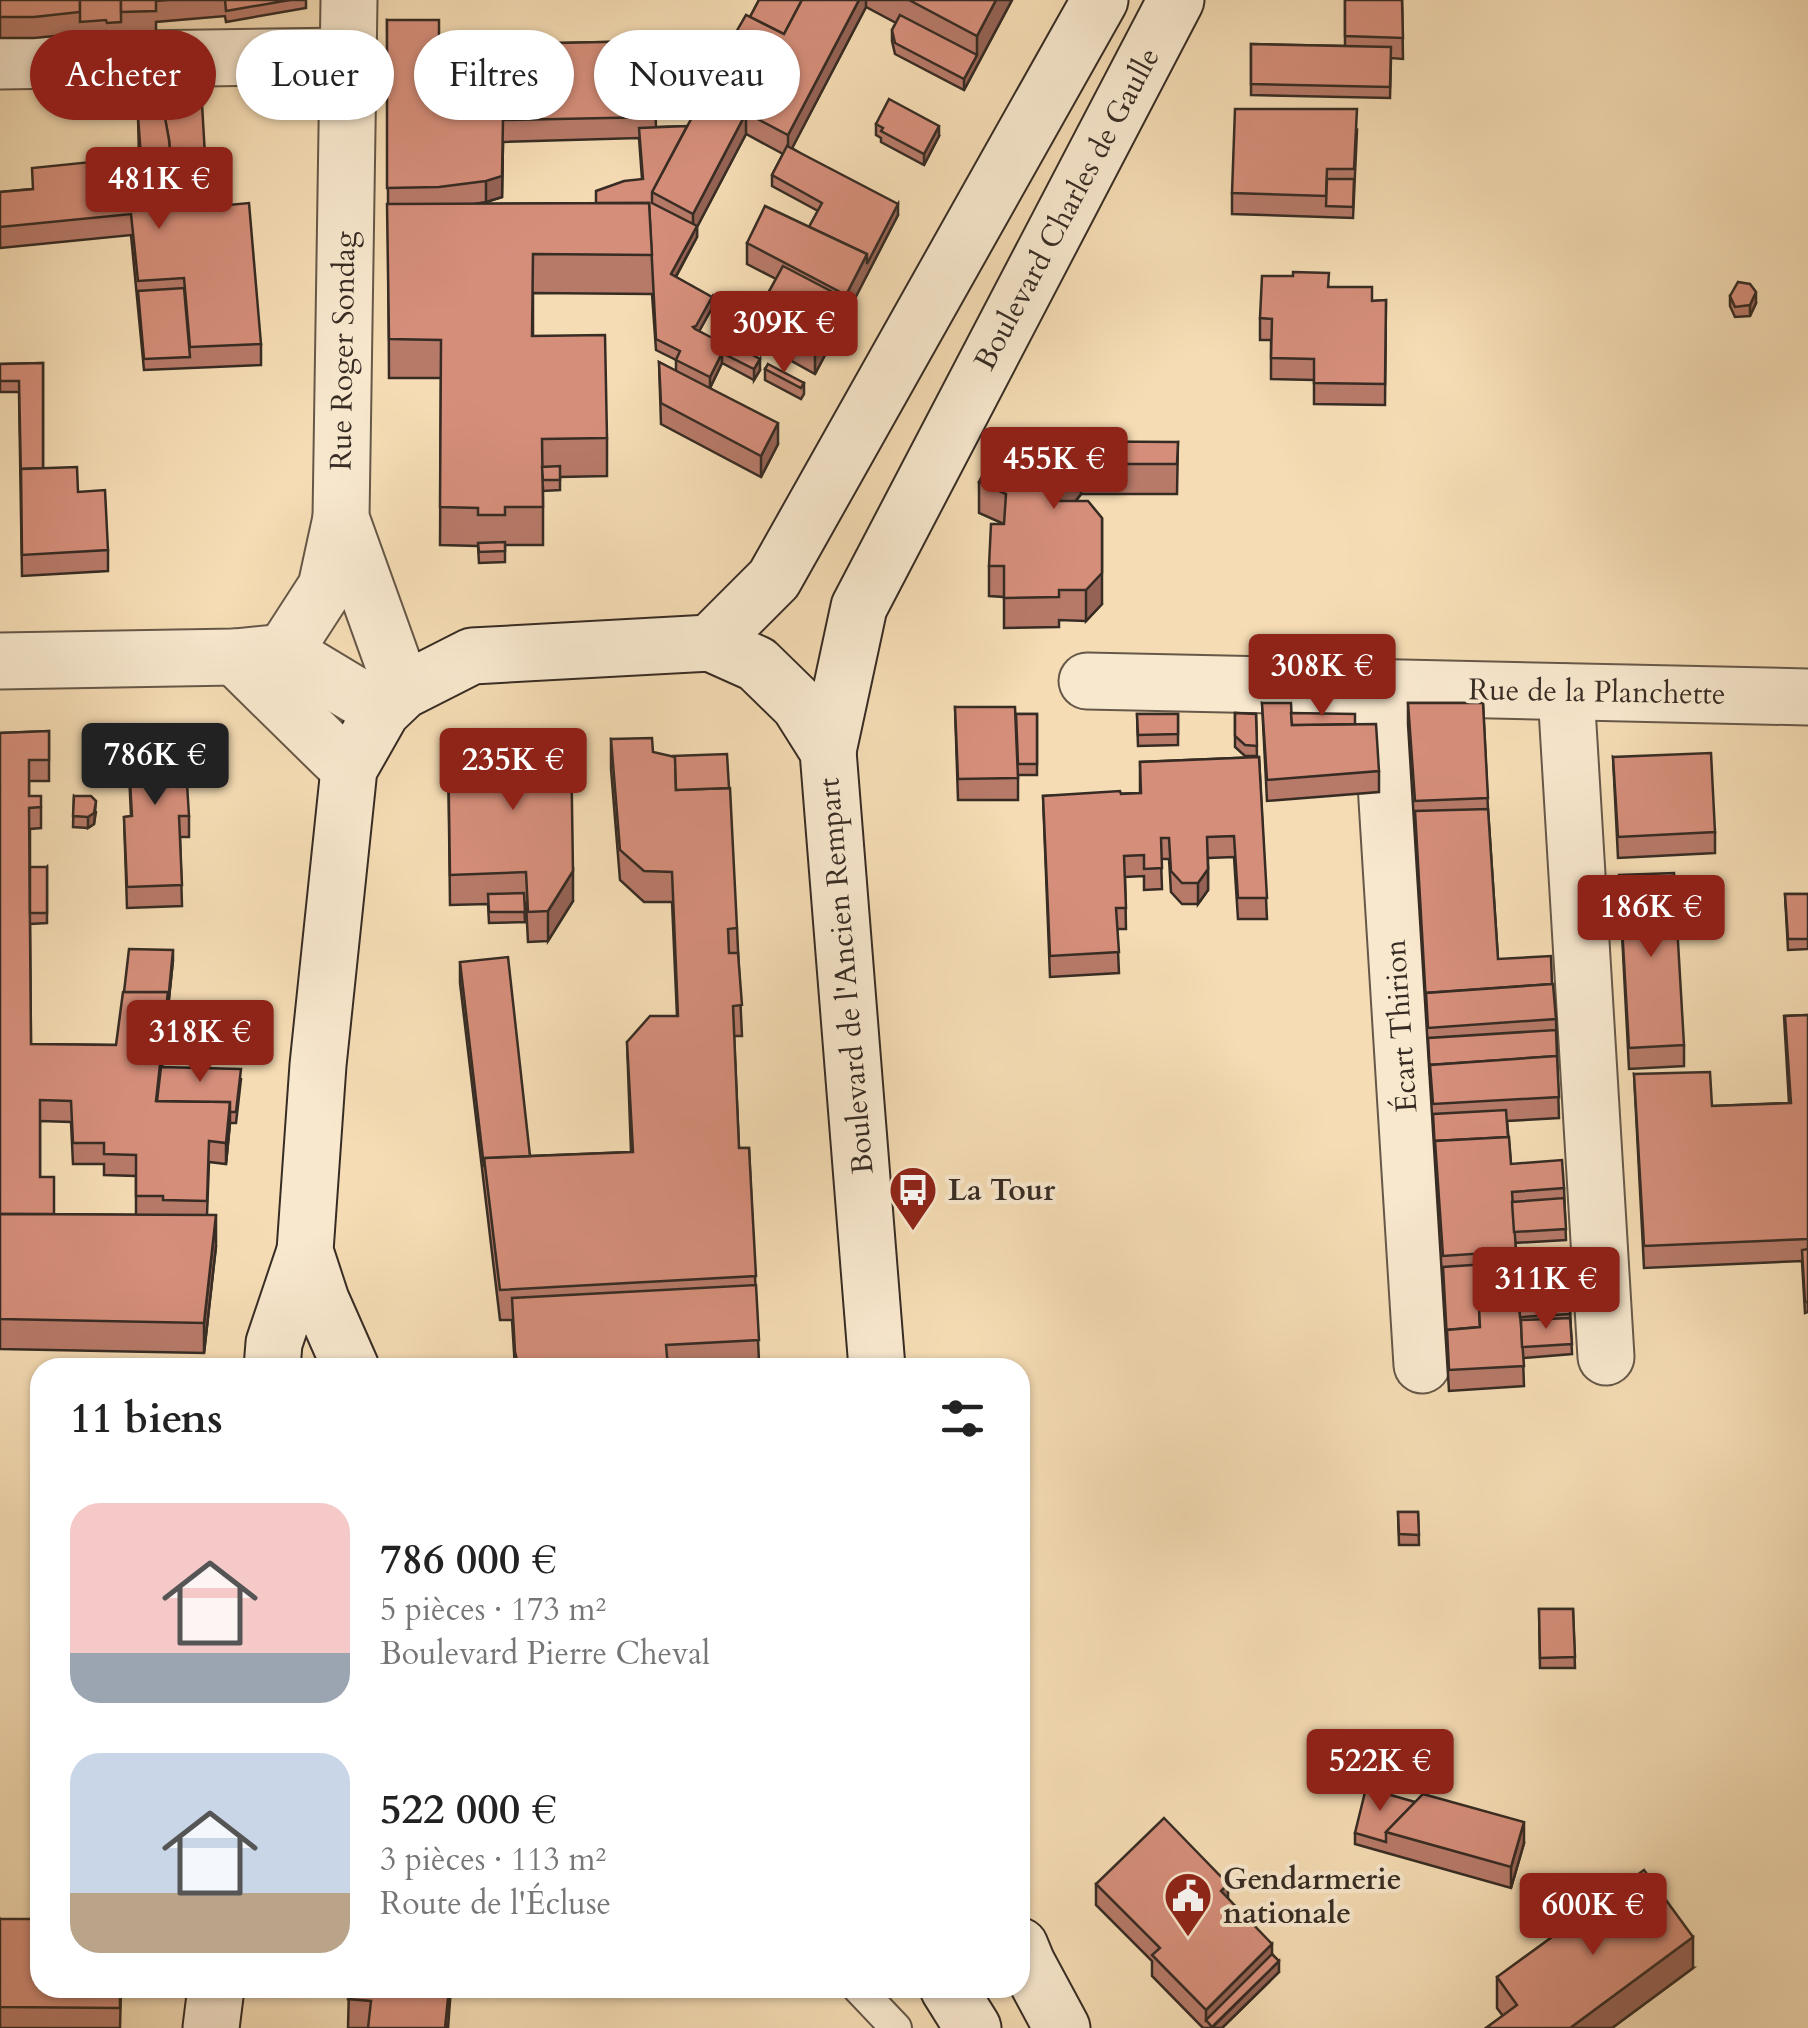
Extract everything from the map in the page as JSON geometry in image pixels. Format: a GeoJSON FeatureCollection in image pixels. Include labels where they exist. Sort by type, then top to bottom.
{"type":"FeatureCollection","features":[{"type":"Feature","properties":{"kind":"street","name":"Rue Roger Sondag"},"geometry":{"type":"LineString","coordinates":[[347,30],[349,0]]}},
{"type":"Feature","properties":{"kind":"street"},"geometry":{"type":"LineString","coordinates":[[710,643],[774,579],[1100,0]]}},
{"type":"Feature","properties":{"kind":"street","name":"Boulevard Charles de Gaulle"},"geometry":{"type":"LineString","coordinates":[[828,751],[859,607],[1176,0]]}},
{"type":"Feature","properties":{"kind":"street"},"geometry":{"type":"LineString","coordinates":[[0,61],[236,58]]}},
{"type":"Feature","properties":{"kind":"street","name":"Rue Roger Sondag"},"geometry":{"type":"LineString","coordinates":[[345,120],[341,518],[392,701]]}},
{"type":"Feature","properties":{"kind":"street"},"geometry":{"type":"LineString","coordinates":[[260,655],[326,587],[341,518]]}},
{"type":"Feature","properties":{"kind":"street","name":"Boulevard de l'Ancien Rempart"},"geometry":{"type":"LineString","coordinates":[[392,701],[472,656],[710,643],[757,664],[800,705],[828,751],[877,1358]]}},
{"type":"Feature","properties":{"kind":"street"},"geometry":{"type":"LineString","coordinates":[[260,655],[348,768]]}},
{"type":"Feature","properties":{"kind":"street"},"geometry":{"type":"LineString","coordinates":[[0,661],[260,655],[392,701],[348,768],[304,1251],[274,1343],[273,1358]]}},
{"type":"Feature","properties":{"kind":"street","name":"Rue de la Planchette"},"geometry":{"type":"LineString","coordinates":[[1087,681],[1808,697]]}},
{"type":"Feature","properties":{"kind":"street","name":"Écart Thirion"},"geometry":{"type":"LineString","coordinates":[[1380,687],[1422,1365]]}},
{"type":"Feature","properties":{"kind":"street"},"geometry":{"type":"LineString","coordinates":[[1566,692],[1606,1358]]}},
{"type":"Feature","properties":{"kind":"street"},"geometry":{"type":"LineString","coordinates":[[304,1251],[347,1358]]}},
{"type":"Feature","properties":{"kind":"street"},"geometry":{"type":"LineString","coordinates":[[1030,1969],[1062,2028]]}},
{"type":"Feature","properties":{"kind":"street"},"geometry":{"type":"LineString","coordinates":[[211,2028],[215,1998]]}},
{"type":"Feature","properties":{"kind":"street"},"geometry":{"type":"LineString","coordinates":[[949,1998],[956,2028]]}},
{"type":"Feature","properties":{"kind":"street"},"geometry":{"type":"LineString","coordinates":[[954,1998],[973,2028]]}},
{"type":"Feature","properties":{"kind":"lane"},"geometry":{"type":"LineString","coordinates":[[868,1998],[896,2028]]}},
{"type":"Feature","properties":{"kind":"building"},"geometry":{"type":"Polygon","coordinates":[[[0,0],[80,0],[80,12],[0,17],[0,0]]]}},
{"type":"Feature","properties":{"kind":"building"},"geometry":{"type":"Polygon","coordinates":[[[80,0],[121,0],[121,22],[80,22],[80,0]]]}},
{"type":"Feature","properties":{"kind":"building"},"geometry":{"type":"Polygon","coordinates":[[[121,0],[167,0],[156,1],[156,11],[121,12],[121,0]]]}},
{"type":"Feature","properties":{"kind":"building"},"geometry":{"type":"Polygon","coordinates":[[[225,0],[290,0],[226,11],[225,0]]]}},
{"type":"Feature","properties":{"kind":"building"},"geometry":{"type":"Polygon","coordinates":[[[759,0],[802,0],[786,30],[776,30],[750,17],[759,0]]]}},
{"type":"Feature","properties":{"kind":"building"},"geometry":{"type":"Polygon","coordinates":[[[802,0],[859,0],[800,112],[800,30],[786,30],[802,0]]]}},
{"type":"Feature","properties":{"kind":"building"},"geometry":{"type":"Polygon","coordinates":[[[909,0],[996,0],[977,36],[909,0]]]}},
{"type":"Feature","properties":{"kind":"building"},"geometry":{"type":"Polygon","coordinates":[[[1345,0],[1402,0],[1403,38],[1345,36],[1345,0]]]}},
{"type":"Feature","properties":{"kind":"building"},"geometry":{"type":"Polygon","coordinates":[[[746,15],[776,30],[737,30],[746,15]]]}},
{"type":"Feature","properties":{"kind":"building"},"geometry":{"type":"Polygon","coordinates":[[[900,15],[977,55],[964,79],[895,43],[892,30],[900,15]]]}},
{"type":"Feature","properties":{"kind":"building"},"geometry":{"type":"Polygon","coordinates":[[[387,20],[439,20],[439,30],[414,30],[414,120],[503,120],[502,176],[439,187],[387,188],[387,120],[394,120],[394,30],[387,30],[387,20]]]}},
{"type":"Feature","properties":{"kind":"building"},"geometry":{"type":"Polygon","coordinates":[[[594,42],[594,118],[574,119],[574,43],[594,42]]]}},
{"type":"Feature","properties":{"kind":"building"},"geometry":{"type":"Polygon","coordinates":[[[1251,44],[1391,47],[1390,87],[1251,84],[1251,44]]]}},
{"type":"Feature","properties":{"kind":"building"},"geometry":{"type":"Polygon","coordinates":[[[889,99],[939,126],[924,154],[881,131],[883,128],[876,124],[889,99]]]}},
{"type":"Feature","properties":{"kind":"building"},"geometry":{"type":"Polygon","coordinates":[[[1235,109],[1357,109],[1354,169],[1327,169],[1326,196],[1232,193],[1235,109]]]}},
{"type":"Feature","properties":{"kind":"building"},"geometry":{"type":"Polygon","coordinates":[[[138,120],[165,120],[175,210],[249,203],[261,344],[190,347],[184,278],[138,281],[131,214],[0,227],[0,192],[33,189],[32,168],[141,157],[138,120]]]}},
{"type":"Feature","properties":{"kind":"building"},"geometry":{"type":"Polygon","coordinates":[[[165,120],[203,120],[208,207],[175,210],[165,120]]]}},
{"type":"Feature","properties":{"kind":"building"},"geometry":{"type":"Polygon","coordinates":[[[691,120],[742,120],[693,214],[652,192],[691,120]]]}},
{"type":"Feature","properties":{"kind":"building"},"geometry":{"type":"Polygon","coordinates":[[[759,120],[796,120],[788,135],[759,120]]]}},
{"type":"Feature","properties":{"kind":"building"},"geometry":{"type":"Polygon","coordinates":[[[687,126],[652,192],[652,203],[697,226],[671,274],[712,297],[693,327],[760,359],[754,369],[722,353],[710,377],[676,360],[680,351],[656,339],[649,203],[596,203],[596,191],[643,179],[639,128],[687,126]]]}},
{"type":"Feature","properties":{"kind":"building"},"geometry":{"type":"Polygon","coordinates":[[[787,146],[898,204],[867,264],[867,254],[809,227],[822,203],[772,175],[787,146]]]}},
{"type":"Feature","properties":{"kind":"building"},"geometry":{"type":"Polygon","coordinates":[[[1327,179],[1354,179],[1353,207],[1326,206],[1327,179]]]}},
{"type":"Feature","properties":{"kind":"building"},"geometry":{"type":"Polygon","coordinates":[[[649,203],[652,255],[533,254],[532,336],[605,335],[607,438],[542,439],[543,507],[505,507],[505,515],[478,515],[478,508],[440,507],[441,340],[389,339],[387,204],[649,203]]]}},
{"type":"Feature","properties":{"kind":"building"},"geometry":{"type":"Polygon","coordinates":[[[765,206],[867,254],[846,295],[747,243],[765,206]]]}},
{"type":"Feature","properties":{"kind":"building"},"geometry":{"type":"Polygon","coordinates":[[[783,266],[844,298],[815,353],[754,319],[783,266]]]}},
{"type":"Feature","properties":{"kind":"building"},"geometry":{"type":"Polygon","coordinates":[[[1293,272],[1329,273],[1328,287],[1372,287],[1372,301],[1386,300],[1385,384],[1314,383],[1314,359],[1271,358],[1272,319],[1260,318],[1262,276],[1293,276],[1293,272]]]}},
{"type":"Feature","properties":{"kind":"building"},"geometry":{"type":"Polygon","coordinates":[[[1738,282],[1750,284],[1756,292],[1750,305],[1735,307],[1730,296],[1738,282]]]}},
{"type":"Feature","properties":{"kind":"building"},"geometry":{"type":"Polygon","coordinates":[[[184,288],[190,357],[144,359],[138,291],[184,288]]]}},
{"type":"Feature","properties":{"kind":"building"},"geometry":{"type":"Polygon","coordinates":[[[659,362],[778,423],[761,456],[661,403],[659,362]]]}},
{"type":"Feature","properties":{"kind":"building"},"geometry":{"type":"Polygon","coordinates":[[[43,363],[43,468],[21,469],[21,479],[19,381],[0,381],[0,364],[43,363]]]}},
{"type":"Feature","properties":{"kind":"building"},"geometry":{"type":"Polygon","coordinates":[[[768,364],[804,383],[801,388],[765,369],[768,364]]]}},
{"type":"Feature","properties":{"kind":"building"},"geometry":{"type":"Polygon","coordinates":[[[1001,441],[1178,442],[1177,464],[1081,464],[1059,492],[1059,501],[1088,501],[1102,518],[1102,573],[1086,590],[1059,590],[1059,597],[1004,598],[1004,566],[989,566],[991,524],[1004,524],[1006,494],[979,482],[1001,441]]]}},
{"type":"Feature","properties":{"kind":"building"},"geometry":{"type":"Polygon","coordinates":[[[560,466],[560,480],[543,480],[542,467],[560,466]]]}},
{"type":"Feature","properties":{"kind":"building"},"geometry":{"type":"Polygon","coordinates":[[[77,467],[78,492],[105,490],[108,550],[22,555],[21,469],[77,467]]]}},
{"type":"Feature","properties":{"kind":"building"},"geometry":{"type":"Polygon","coordinates":[[[505,542],[505,551],[479,552],[478,543],[505,542]]]}},
{"type":"Feature","properties":{"kind":"building"},"geometry":{"type":"Polygon","coordinates":[[[1262,703],[1291,703],[1292,725],[1376,724],[1379,771],[1267,780],[1262,703]]]}},
{"type":"Feature","properties":{"kind":"building"},"geometry":{"type":"Polygon","coordinates":[[[1408,703],[1483,703],[1488,798],[1415,801],[1408,703]]]}},
{"type":"Feature","properties":{"kind":"building"},"geometry":{"type":"Polygon","coordinates":[[[955,707],[1015,707],[1018,778],[958,779],[955,707]]]}},
{"type":"Feature","properties":{"kind":"building"},"geometry":{"type":"Polygon","coordinates":[[[1235,713],[1256,714],[1257,746],[1245,745],[1235,736],[1235,713]]]}},
{"type":"Feature","properties":{"kind":"building"},"geometry":{"type":"Polygon","coordinates":[[[1291,713],[1355,714],[1355,724],[1292,725],[1291,713]]]}},
{"type":"Feature","properties":{"kind":"building"},"geometry":{"type":"Polygon","coordinates":[[[1016,714],[1037,714],[1037,764],[1018,764],[1016,714]]]}},
{"type":"Feature","properties":{"kind":"building"},"geometry":{"type":"Polygon","coordinates":[[[1137,714],[1178,714],[1178,734],[1138,735],[1137,714]]]}},
{"type":"Feature","properties":{"kind":"building"},"geometry":{"type":"Polygon","coordinates":[[[176,728],[177,752],[185,751],[189,816],[179,816],[182,885],[127,887],[124,817],[132,816],[127,729],[176,728]]]}},
{"type":"Feature","properties":{"kind":"building"},"geometry":{"type":"Polygon","coordinates":[[[49,731],[49,760],[29,760],[29,796],[41,796],[41,807],[29,808],[31,1044],[116,1045],[123,992],[168,992],[156,1101],[230,1102],[226,1143],[209,1141],[207,1201],[136,1196],[136,1155],[104,1154],[104,1143],[73,1143],[71,1101],[40,1100],[40,1177],[54,1177],[54,1214],[0,1214],[0,733],[49,731]]]}},
{"type":"Feature","properties":{"kind":"building"},"geometry":{"type":"Polygon","coordinates":[[[652,738],[653,752],[675,757],[676,790],[730,788],[737,928],[728,929],[729,953],[738,953],[742,1005],[733,1006],[739,1148],[749,1148],[756,1276],[500,1290],[484,1158],[633,1152],[627,1042],[650,1016],[678,1016],[672,872],[644,871],[620,850],[611,739],[652,738]]]}},
{"type":"Feature","properties":{"kind":"building"},"geometry":{"type":"Polygon","coordinates":[[[571,740],[573,871],[548,911],[528,912],[526,872],[450,875],[448,743],[571,740]]]}},
{"type":"Feature","properties":{"kind":"building"},"geometry":{"type":"Polygon","coordinates":[[[1711,753],[1715,832],[1618,837],[1613,757],[1711,753]]]}},
{"type":"Feature","properties":{"kind":"building"},"geometry":{"type":"Polygon","coordinates":[[[727,754],[729,788],[676,790],[672,756],[727,754]]]}},
{"type":"Feature","properties":{"kind":"building"},"geometry":{"type":"Polygon","coordinates":[[[1259,757],[1267,898],[1238,898],[1234,836],[1207,837],[1208,869],[1198,883],[1182,883],[1171,871],[1169,838],[1161,838],[1162,868],[1144,869],[1144,855],[1124,856],[1126,908],[1116,908],[1119,952],[1050,956],[1043,796],[1141,793],[1140,762],[1259,757]]]}},
{"type":"Feature","properties":{"kind":"building"},"geometry":{"type":"Polygon","coordinates":[[[74,796],[91,796],[96,801],[94,813],[88,817],[73,816],[74,796]]]}},
{"type":"Feature","properties":{"kind":"building"},"geometry":{"type":"Polygon","coordinates":[[[1488,809],[1498,959],[1551,956],[1552,984],[1426,993],[1426,1003],[1415,811],[1488,809]]]}},
{"type":"Feature","properties":{"kind":"building"},"geometry":{"type":"Polygon","coordinates":[[[30,867],[47,867],[47,913],[30,913],[30,867]]]}},
{"type":"Feature","properties":{"kind":"building"},"geometry":{"type":"Polygon","coordinates":[[[1674,873],[1684,1045],[1629,1048],[1619,875],[1674,873]]]}},
{"type":"Feature","properties":{"kind":"building"},"geometry":{"type":"Polygon","coordinates":[[[524,893],[525,912],[489,912],[488,894],[524,893]]]}},
{"type":"Feature","properties":{"kind":"building"},"geometry":{"type":"Polygon","coordinates":[[[1785,894],[1808,894],[1808,939],[1788,939],[1785,894]]]}},
{"type":"Feature","properties":{"kind":"building"},"geometry":{"type":"Polygon","coordinates":[[[129,949],[173,950],[168,1002],[168,992],[124,992],[129,949]]]}},
{"type":"Feature","properties":{"kind":"building"},"geometry":{"type":"Polygon","coordinates":[[[508,957],[530,1156],[484,1158],[484,1167],[460,962],[508,957]]]}},
{"type":"Feature","properties":{"kind":"building"},"geometry":{"type":"Polygon","coordinates":[[[1553,984],[1556,1019],[1428,1028],[1426,993],[1553,984]]]}},
{"type":"Feature","properties":{"kind":"building"},"geometry":{"type":"Polygon","coordinates":[[[1808,1015],[1808,1239],[1644,1246],[1634,1074],[1710,1072],[1712,1106],[1791,1103],[1785,1016],[1808,1015]]]}},
{"type":"Feature","properties":{"kind":"building"},"geometry":{"type":"Polygon","coordinates":[[[1556,1030],[1557,1056],[1430,1065],[1430,1075],[1428,1038],[1556,1030]]]}},
{"type":"Feature","properties":{"kind":"building"},"geometry":{"type":"Polygon","coordinates":[[[1557,1056],[1559,1097],[1433,1104],[1430,1065],[1557,1056]]]}},
{"type":"Feature","properties":{"kind":"building"},"geometry":{"type":"Polygon","coordinates":[[[161,1067],[241,1069],[236,1112],[230,1112],[230,1102],[157,1101],[161,1067]]]}},
{"type":"Feature","properties":{"kind":"building"},"geometry":{"type":"Polygon","coordinates":[[[1506,1110],[1508,1137],[1435,1141],[1435,1151],[1433,1114],[1506,1110]]]}},
{"type":"Feature","properties":{"kind":"building"},"geometry":{"type":"Polygon","coordinates":[[[1509,1137],[1511,1164],[1562,1160],[1564,1188],[1512,1192],[1516,1251],[1443,1256],[1435,1141],[1509,1137]]]}},
{"type":"Feature","properties":{"kind":"building"},"geometry":{"type":"Polygon","coordinates":[[[1564,1198],[1566,1229],[1514,1232],[1512,1202],[1564,1198]]]}},
{"type":"Feature","properties":{"kind":"building"},"geometry":{"type":"Polygon","coordinates":[[[0,1214],[216,1215],[204,1323],[0,1319],[0,1214]]]}},
{"type":"Feature","properties":{"kind":"building"},"geometry":{"type":"Polygon","coordinates":[[[1808,1249],[1808,1302],[1805,1302],[1802,1250],[1808,1249]]]}},
{"type":"Feature","properties":{"kind":"building"},"geometry":{"type":"Polygon","coordinates":[[[1516,1262],[1518,1286],[1478,1288],[1480,1327],[1447,1330],[1447,1340],[1443,1267],[1516,1262]]]}},
{"type":"Feature","properties":{"kind":"building"},"geometry":{"type":"Polygon","coordinates":[[[756,1285],[759,1340],[666,1345],[667,1358],[516,1358],[512,1298],[756,1285]]]}},
{"type":"Feature","properties":{"kind":"building"},"geometry":{"type":"Polygon","coordinates":[[[1518,1286],[1524,1366],[1449,1370],[1447,1330],[1480,1327],[1478,1288],[1518,1286]]]}},
{"type":"Feature","properties":{"kind":"building"},"geometry":{"type":"Polygon","coordinates":[[[1569,1287],[1570,1314],[1520,1317],[1519,1301],[1531,1299],[1531,1289],[1569,1287]]]}},
{"type":"Feature","properties":{"kind":"building"},"geometry":{"type":"Polygon","coordinates":[[[1570,1318],[1572,1344],[1522,1347],[1521,1320],[1570,1318]]]}},
{"type":"Feature","properties":{"kind":"building"},"geometry":{"type":"Polygon","coordinates":[[[1398,1512],[1418,1512],[1419,1535],[1399,1534],[1398,1512]]]}},
{"type":"Feature","properties":{"kind":"building"},"geometry":{"type":"Polygon","coordinates":[[[1539,1609],[1573,1609],[1575,1657],[1540,1658],[1539,1609]]]}},
{"type":"Feature","properties":{"kind":"building"},"geometry":{"type":"Polygon","coordinates":[[[1366,1788],[1415,1802],[1386,1832],[1386,1842],[1355,1833],[1366,1788]]]}},
{"type":"Feature","properties":{"kind":"building"},"geometry":{"type":"Polygon","coordinates":[[[1423,1794],[1524,1822],[1511,1867],[1386,1832],[1423,1794]]]}},
{"type":"Feature","properties":{"kind":"building","name":"Gendarmerie nationale"},"geometry":{"type":"Polygon","coordinates":[[[1164,1818],[1228,1884],[1221,1891],[1272,1944],[1206,2010],[1152,1955],[1160,1948],[1096,1884],[1164,1818]]]}},
{"type":"Feature","properties":{"kind":"building"},"geometry":{"type":"Polygon","coordinates":[[[1644,1870],[1693,1937],[1570,2028],[1486,2028],[1517,2005],[1497,1977],[1644,1870]]]}},
{"type":"Feature","properties":{"kind":"building"},"geometry":{"type":"Polygon","coordinates":[[[0,1919],[30,1919],[30,1998],[120,1998],[120,2008],[0,2007],[0,1919]]]}},
{"type":"Feature","properties":{"kind":"building"},"geometry":{"type":"Polygon","coordinates":[[[1272,1954],[1279,1961],[1212,2027],[1206,2020],[1272,1954]]]}},
{"type":"Feature","properties":{"kind":"building"},"geometry":{"type":"Polygon","coordinates":[[[448,1998],[445,2028],[368,2028],[371,2001],[348,1999],[448,1998]]]}},
{"type":"Feature","properties":{"kind":"place","name":"La Tour"},"geometry":{"type":"Point","coordinates":[913,1232]}},
{"type":"Feature","properties":{"kind":"place","name":"Gendarmerie nationale"},"geometry":{"type":"Point","coordinates":[1188,1938]}}]}
